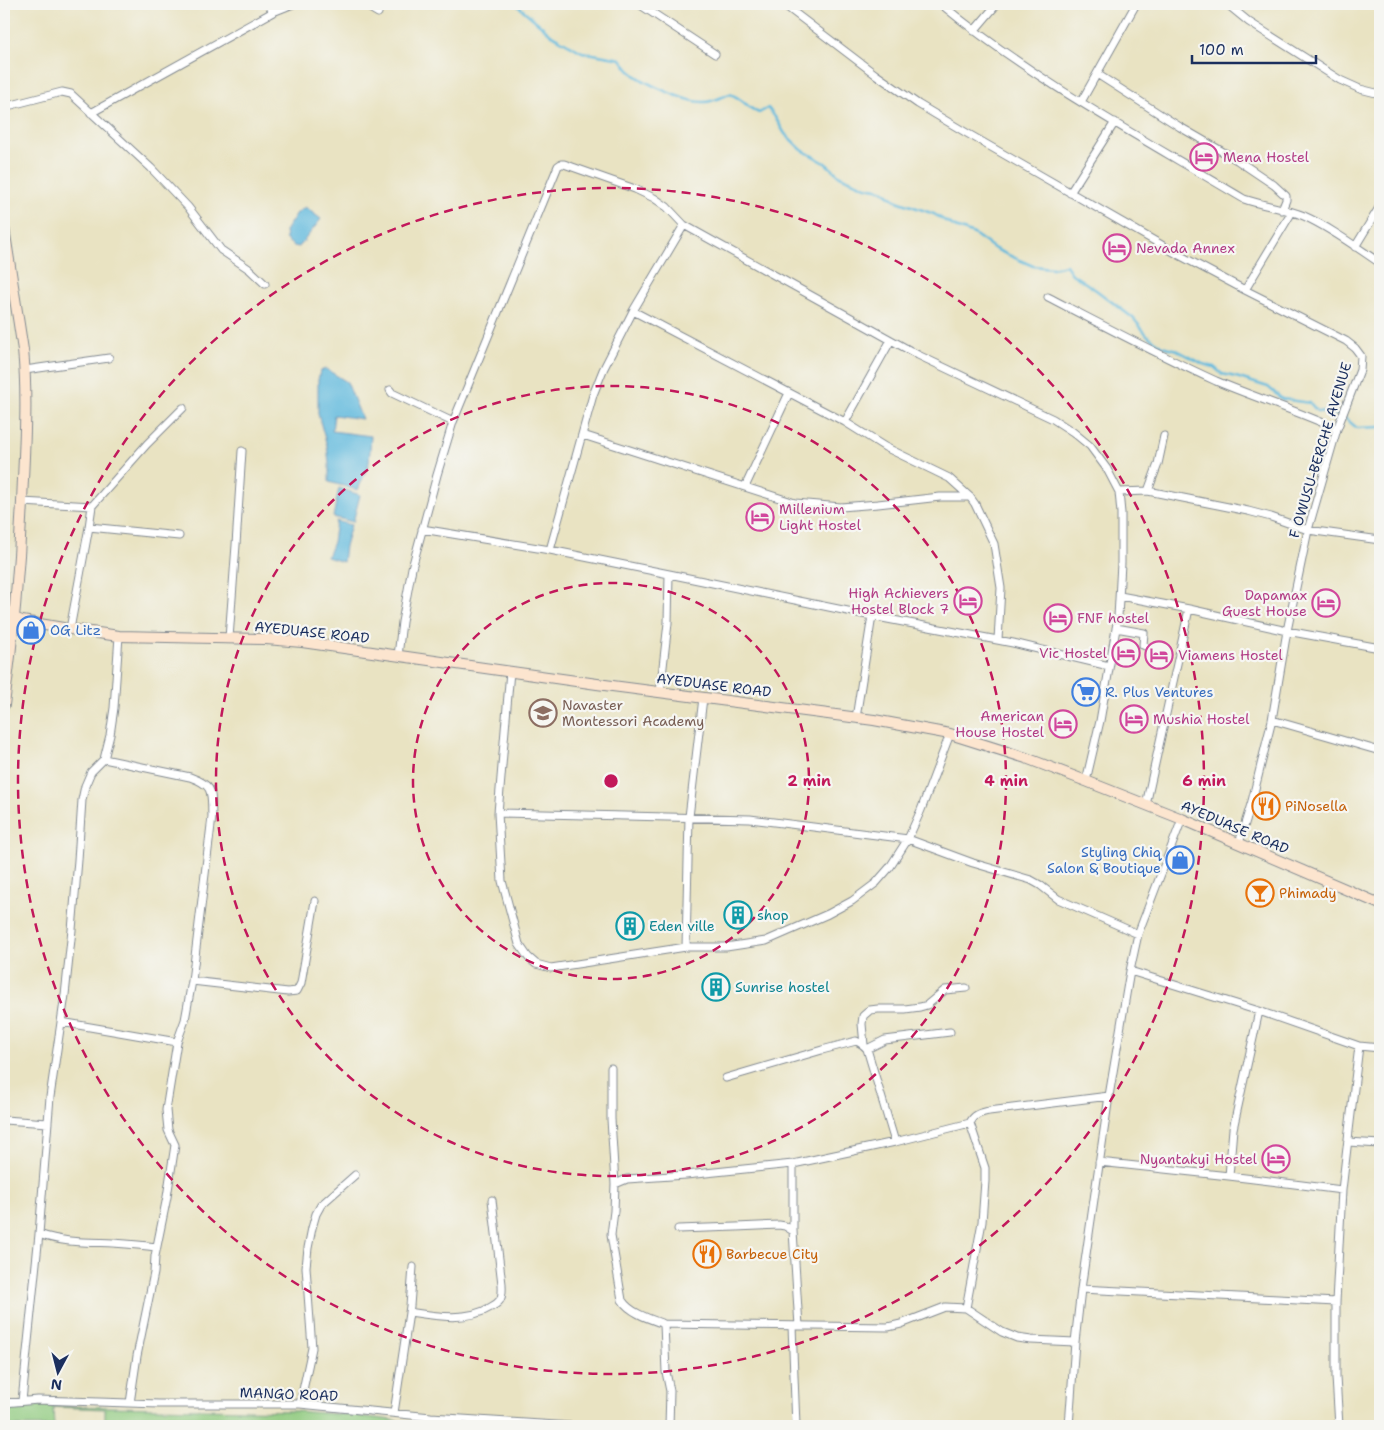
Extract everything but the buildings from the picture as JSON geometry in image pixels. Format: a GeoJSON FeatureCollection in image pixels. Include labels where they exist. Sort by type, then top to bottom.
{"type":"FeatureCollection","features":[{"type":"Feature","properties":{"kind":"street"},"geometry":{"type":"LineString","coordinates":[[268,4],[273,12]]}},
{"type":"Feature","properties":{"kind":"street"},"geometry":{"type":"LineString","coordinates":[[92,113],[273,12],[293,4]]}},
{"type":"Feature","properties":{"kind":"street"},"geometry":{"type":"LineString","coordinates":[[363,4],[378,13]]}},
{"type":"Feature","properties":{"kind":"street"},"geometry":{"type":"LineString","coordinates":[[639,4],[715,54]]}},
{"type":"Feature","properties":{"kind":"street"},"geometry":{"type":"LineString","coordinates":[[783,4],[918,104],[1179,255],[1245,290],[1292,212]]}},
{"type":"Feature","properties":{"kind":"street"},"geometry":{"type":"LineString","coordinates":[[941,4],[974,31],[1043,78],[1244,200],[1292,212],[1313,221],[1380,263]]}},
{"type":"Feature","properties":{"kind":"street"},"geometry":{"type":"LineString","coordinates":[[974,31],[997,4]]}},
{"type":"Feature","properties":{"kind":"street"},"geometry":{"type":"LineString","coordinates":[[1081,102],[1136,4]]}},
{"type":"Feature","properties":{"kind":"street"},"geometry":{"type":"LineString","coordinates":[[1228,4],[1249,22],[1340,80],[1360,90],[1380,94]]}},
{"type":"Feature","properties":{"kind":"street"},"geometry":{"type":"LineString","coordinates":[[1097,74],[1180,127],[1237,160],[1274,185],[1286,196],[1282,210]]}},
{"type":"Feature","properties":{"kind":"street"},"geometry":{"type":"LineString","coordinates":[[4,107],[65,92],[71,94],[150,168],[188,207],[221,250],[249,269],[264,284]]}},
{"type":"Feature","properties":{"kind":"street"},"geometry":{"type":"LineString","coordinates":[[1070,192],[1115,122]]}},
{"type":"Feature","properties":{"kind":"street"},"geometry":{"type":"LineString","coordinates":[[398,656],[408,590],[422,529],[453,422],[555,175],[560,164],[564,164],[635,189],[654,198],[667,207],[684,225],[918,355],[1053,419],[1090,446],[1107,469],[1119,492],[1122,535],[1120,596],[1116,628],[1096,740],[1086,781]]}},
{"type":"Feature","properties":{"kind":"street"},"geometry":{"type":"LineString","coordinates":[[1356,247],[1380,206]]}},
{"type":"Feature","properties":{"kind":"street"},"geometry":{"type":"LineString","coordinates":[[550,550],[593,395],[603,370],[633,312],[684,225]]}},
{"type":"Feature","properties":{"kind":"street"},"geometry":{"type":"LineString","coordinates":[[4,233],[25,370],[19,560],[4,706]]}},
{"type":"Feature","properties":{"kind":"street","name":"F OWUSU-BERCHE AVENUE"},"geometry":{"type":"LineString","coordinates":[[1239,843],[1272,720],[1287,631],[1308,530],[1337,429],[1360,370],[1361,356],[1346,341],[1245,290]]}},
{"type":"Feature","properties":{"kind":"street"},"geometry":{"type":"LineString","coordinates":[[1048,297],[1176,363],[1312,417],[1337,429]]}},
{"type":"Feature","properties":{"kind":"street"},"geometry":{"type":"LineString","coordinates":[[633,312],[845,422],[885,447],[949,478],[975,504],[994,544],[1001,588],[998,640]]}},
{"type":"Feature","properties":{"kind":"street"},"geometry":{"type":"LineString","coordinates":[[845,422],[891,340]]}},
{"type":"Feature","properties":{"kind":"street"},"geometry":{"type":"LineString","coordinates":[[25,370],[109,358]]}},
{"type":"Feature","properties":{"kind":"street"},"geometry":{"type":"LineString","coordinates":[[390,390],[392,393],[453,422]]}},
{"type":"Feature","properties":{"kind":"street"},"geometry":{"type":"LineString","coordinates":[[745,487],[789,393]]}},
{"type":"Feature","properties":{"kind":"street"},"geometry":{"type":"LineString","coordinates":[[70,629],[92,506],[147,444],[183,408]]}},
{"type":"Feature","properties":{"kind":"street"},"geometry":{"type":"LineString","coordinates":[[583,435],[794,503],[832,507],[878,504],[940,496],[970,497]]}},
{"type":"Feature","properties":{"kind":"street"},"geometry":{"type":"LineString","coordinates":[[1148,491],[1158,464],[1164,436]]}},
{"type":"Feature","properties":{"kind":"street"},"geometry":{"type":"LineString","coordinates":[[229,638],[242,450]]}},
{"type":"Feature","properties":{"kind":"street"},"geometry":{"type":"LineString","coordinates":[[1119,492],[1148,491],[1248,511],[1308,530],[1380,540]]}},
{"type":"Feature","properties":{"kind":"street"},"geometry":{"type":"LineString","coordinates":[[22,502],[92,506]]}},
{"type":"Feature","properties":{"kind":"street"},"geometry":{"type":"LineString","coordinates":[[89,527],[178,536]]}},
{"type":"Feature","properties":{"kind":"street"},"geometry":{"type":"LineString","coordinates":[[422,529],[550,550],[998,640],[1109,666]]}},
{"type":"Feature","properties":{"kind":"street"},"geometry":{"type":"LineString","coordinates":[[660,693],[668,623],[670,574]]}},
{"type":"Feature","properties":{"kind":"street"},"geometry":{"type":"LineString","coordinates":[[1120,596],[1287,631],[1380,648]]}},
{"type":"Feature","properties":{"kind":"street"},"geometry":{"type":"LineString","coordinates":[[1146,805],[1189,609]]}},
{"type":"Feature","properties":{"kind":"street"},"geometry":{"type":"LineString","coordinates":[[856,718],[872,616]]}},
{"type":"Feature","properties":{"kind":"street","name":"AYEDUASE ROAD"},"geometry":{"type":"LineString","coordinates":[[14,618],[22,621],[119,636],[229,638],[302,642],[660,693],[903,724],[950,734],[1026,758],[1182,819],[1380,904]]}},
{"type":"Feature","properties":{"kind":"street"},"geometry":{"type":"LineString","coordinates":[[1116,628],[1144,633],[1143,645],[1150,648]]}},
{"type":"Feature","properties":{"kind":"street"},"geometry":{"type":"LineString","coordinates":[[22,1401],[40,1234],[50,1097],[74,914],[82,800],[85,786],[92,772],[104,759],[110,735],[114,708],[119,636]]}},
{"type":"Feature","properties":{"kind":"street"},"geometry":{"type":"LineString","coordinates":[[510,672],[498,813],[502,881],[519,944],[528,957],[536,964],[551,968],[686,947],[726,947],[766,941],[828,914],[852,901],[876,883],[890,867],[908,839],[950,734]]}},
{"type":"Feature","properties":{"kind":"street"},"geometry":{"type":"LineString","coordinates":[[686,947],[689,817],[703,698]]}},
{"type":"Feature","properties":{"kind":"street"},"geometry":{"type":"LineString","coordinates":[[1272,720],[1380,751]]}},
{"type":"Feature","properties":{"kind":"street"},"geometry":{"type":"LineString","coordinates":[[104,759],[190,777],[203,782],[210,789],[212,817],[192,981],[185,1020],[177,1042],[166,1110],[167,1126],[175,1145],[167,1196],[156,1246],[154,1273],[136,1356],[130,1403]]}},
{"type":"Feature","properties":{"kind":"street"},"geometry":{"type":"LineString","coordinates":[[498,813],[750,819],[908,839],[973,863],[1031,880],[1058,899],[1138,934]]}},
{"type":"Feature","properties":{"kind":"street"},"geometry":{"type":"LineString","coordinates":[[1069,1426],[1075,1342],[1099,1162],[1130,971],[1138,934],[1182,819]]}},
{"type":"Feature","properties":{"kind":"street"},"geometry":{"type":"LineString","coordinates":[[192,981],[288,992],[297,991],[301,983],[315,901]]}},
{"type":"Feature","properties":{"kind":"street"},"geometry":{"type":"LineString","coordinates":[[1130,971],[1259,1011],[1359,1046],[1380,1048]]}},
{"type":"Feature","properties":{"kind":"street"},"geometry":{"type":"LineString","coordinates":[[895,1142],[866,1047],[862,1024],[863,1016],[870,1010],[878,1008],[905,1009],[920,1007],[927,1005],[945,990],[966,988]]}},
{"type":"Feature","properties":{"kind":"street"},"geometry":{"type":"LineString","coordinates":[[1229,1176],[1233,1129],[1259,1011]]}},
{"type":"Feature","properties":{"kind":"street"},"geometry":{"type":"LineString","coordinates":[[61,1022],[177,1042]]}},
{"type":"Feature","properties":{"kind":"street"},"geometry":{"type":"LineString","coordinates":[[726,1078],[856,1042],[866,1047],[885,1040],[950,1032]]}},
{"type":"Feature","properties":{"kind":"street"},"geometry":{"type":"LineString","coordinates":[[1340,1426],[1336,1377],[1336,1302],[1342,1190],[1359,1046]]}},
{"type":"Feature","properties":{"kind":"street"},"geometry":{"type":"LineString","coordinates":[[611,1068],[611,1119],[615,1184],[611,1235],[622,1300],[638,1313],[664,1324],[888,1327],[945,1307],[966,1308],[1002,1332],[1017,1338],[1075,1342]]}},
{"type":"Feature","properties":{"kind":"street"},"geometry":{"type":"LineString","coordinates":[[615,1184],[627,1179],[793,1164],[895,1142],[970,1122],[978,1114],[989,1111],[1109,1096]]}},
{"type":"Feature","properties":{"kind":"street"},"geometry":{"type":"LineString","coordinates":[[4,1120],[48,1123]]}},
{"type":"Feature","properties":{"kind":"street"},"geometry":{"type":"LineString","coordinates":[[966,1308],[982,1222],[985,1181],[985,1168],[970,1122]]}},
{"type":"Feature","properties":{"kind":"street"},"geometry":{"type":"LineString","coordinates":[[1348,1142],[1380,1144]]}},
{"type":"Feature","properties":{"kind":"street"},"geometry":{"type":"LineString","coordinates":[[1099,1162],[1342,1190]]}},
{"type":"Feature","properties":{"kind":"street"},"geometry":{"type":"LineString","coordinates":[[793,1164],[796,1426]]}},
{"type":"Feature","properties":{"kind":"street"},"geometry":{"type":"LineString","coordinates":[[300,1404],[312,1348],[306,1267],[312,1228],[321,1205],[355,1175]]}},
{"type":"Feature","properties":{"kind":"street"},"geometry":{"type":"LineString","coordinates":[[409,1312],[447,1317],[472,1315],[488,1309],[499,1302],[502,1297],[502,1278],[492,1200]]}},
{"type":"Feature","properties":{"kind":"street"},"geometry":{"type":"LineString","coordinates":[[678,1229],[779,1224],[793,1231]]}},
{"type":"Feature","properties":{"kind":"street"},"geometry":{"type":"LineString","coordinates":[[40,1234],[50,1238],[69,1241],[156,1246]]}},
{"type":"Feature","properties":{"kind":"street"},"geometry":{"type":"LineString","coordinates":[[394,1413],[409,1312],[413,1267]]}},
{"type":"Feature","properties":{"kind":"street"},"geometry":{"type":"LineString","coordinates":[[1082,1289],[1336,1302]]}},
{"type":"Feature","properties":{"kind":"street"},"geometry":{"type":"LineString","coordinates":[[664,1324],[666,1372],[670,1391],[669,1426]]}},
{"type":"Feature","properties":{"kind":"street","name":"MANGO ROAD"},"geometry":{"type":"LineString","coordinates":[[4,1403],[38,1400],[159,1404],[300,1404],[572,1426]]}},
{"type":"Feature","properties":{"kind":"green space"},"geometry":{"type":"Polygon","coordinates":[[[19,1405],[294,1411],[351,1415],[417,1423],[481,1426],[222,1426],[179,1422],[177,1426],[105,1426],[105,1409],[53,1407],[54,1426],[7,1426],[7,1412],[19,1405]]]}},
{"type":"Feature","properties":{"kind":"water"},"geometry":{"type":"Polygon","coordinates":[[[305,207],[321,219],[299,247],[294,246],[286,240],[285,231],[297,213],[305,207]]]}},
{"type":"Feature","properties":{"kind":"water"},"geometry":{"type":"Polygon","coordinates":[[[326,369],[347,382],[362,419],[334,415],[332,431],[371,436],[369,463],[358,490],[329,482],[327,446],[318,414],[318,380],[320,371],[326,369]]]}},
{"type":"Feature","properties":{"kind":"water"},"geometry":{"type":"Polygon","coordinates":[[[339,488],[360,495],[353,522],[333,517],[339,488]]]}},
{"type":"Feature","properties":{"kind":"water"},"geometry":{"type":"Polygon","coordinates":[[[336,521],[351,525],[343,562],[327,557],[333,542],[336,521]]]}},
{"type":"Feature","properties":{"kind":"waterway"},"geometry":{"type":"LineString","coordinates":[[516,4],[552,35],[582,52],[621,59],[636,76],[666,91],[688,99],[705,102],[730,94],[739,98],[751,109],[759,113],[768,108],[785,134],[802,150],[825,163],[840,176],[866,187],[882,190],[897,201],[934,214],[955,227],[974,234],[995,249],[1033,266],[1052,268],[1066,265],[1072,274],[1133,318],[1148,336],[1162,346],[1177,350],[1203,364],[1214,367],[1222,374],[1268,387],[1282,399],[1310,403],[1317,411],[1339,415]]}},
{"type":"Feature","properties":{"kind":"waterway"},"geometry":{"type":"LineString","coordinates":[[1345,418],[1357,428],[1380,427]]}},
{"type":"Feature","properties":{"kind":"place","name":"Mena Hostel"},"geometry":{"type":"Point","coordinates":[1204,157]}},
{"type":"Feature","properties":{"kind":"place","name":"Nevada Annex"},"geometry":{"type":"Point","coordinates":[1117,248]}},
{"type":"Feature","properties":{"kind":"place","name":"Millenium Light Hostel"},"geometry":{"type":"Point","coordinates":[760,517]}},
{"type":"Feature","properties":{"kind":"place","name":"High Achievers Hostel Block 7"},"geometry":{"type":"Point","coordinates":[968,601]}},
{"type":"Feature","properties":{"kind":"place","name":"Dapamax Guest House"},"geometry":{"type":"Point","coordinates":[1326,603]}},
{"type":"Feature","properties":{"kind":"place","name":"FNF hostel"},"geometry":{"type":"Point","coordinates":[1058,618]}},
{"type":"Feature","properties":{"kind":"place","name":"OG Litz"},"geometry":{"type":"Point","coordinates":[31,630]}},
{"type":"Feature","properties":{"kind":"place","name":"Vic Hostel"},"geometry":{"type":"Point","coordinates":[1126,653]}},
{"type":"Feature","properties":{"kind":"place","name":"Viamens Hostel"},"geometry":{"type":"Point","coordinates":[1159,655]}},
{"type":"Feature","properties":{"kind":"place","name":"R. Plus Ventures"},"geometry":{"type":"Point","coordinates":[1086,692]}},
{"type":"Feature","properties":{"kind":"place","name":"Navaster Montessori Academy"},"geometry":{"type":"Point","coordinates":[543,713]}},
{"type":"Feature","properties":{"kind":"place","name":"Mushia Hostel"},"geometry":{"type":"Point","coordinates":[1134,719]}},
{"type":"Feature","properties":{"kind":"place","name":"American House Hostel"},"geometry":{"type":"Point","coordinates":[1063,724]}},
{"type":"Feature","properties":{"kind":"place","name":"PiNosella"},"geometry":{"type":"Point","coordinates":[1266,806]}},
{"type":"Feature","properties":{"kind":"place","name":"Styling Chiq Salon & Boutique"},"geometry":{"type":"Point","coordinates":[1180,860]}},
{"type":"Feature","properties":{"kind":"place","name":"Phimady"},"geometry":{"type":"Point","coordinates":[1260,893]}},
{"type":"Feature","properties":{"kind":"place","name":"shop"},"geometry":{"type":"Point","coordinates":[738,915]}},
{"type":"Feature","properties":{"kind":"place","name":"Eden ville"},"geometry":{"type":"Point","coordinates":[630,926]}},
{"type":"Feature","properties":{"kind":"place","name":"Sunrise hostel"},"geometry":{"type":"Point","coordinates":[716,987]}},
{"type":"Feature","properties":{"kind":"place","name":"Nyantakyi Hostel"},"geometry":{"type":"Point","coordinates":[1276,1159]}},
{"type":"Feature","properties":{"kind":"place","name":"Barbecue City"},"geometry":{"type":"Point","coordinates":[707,1254]}}]}
